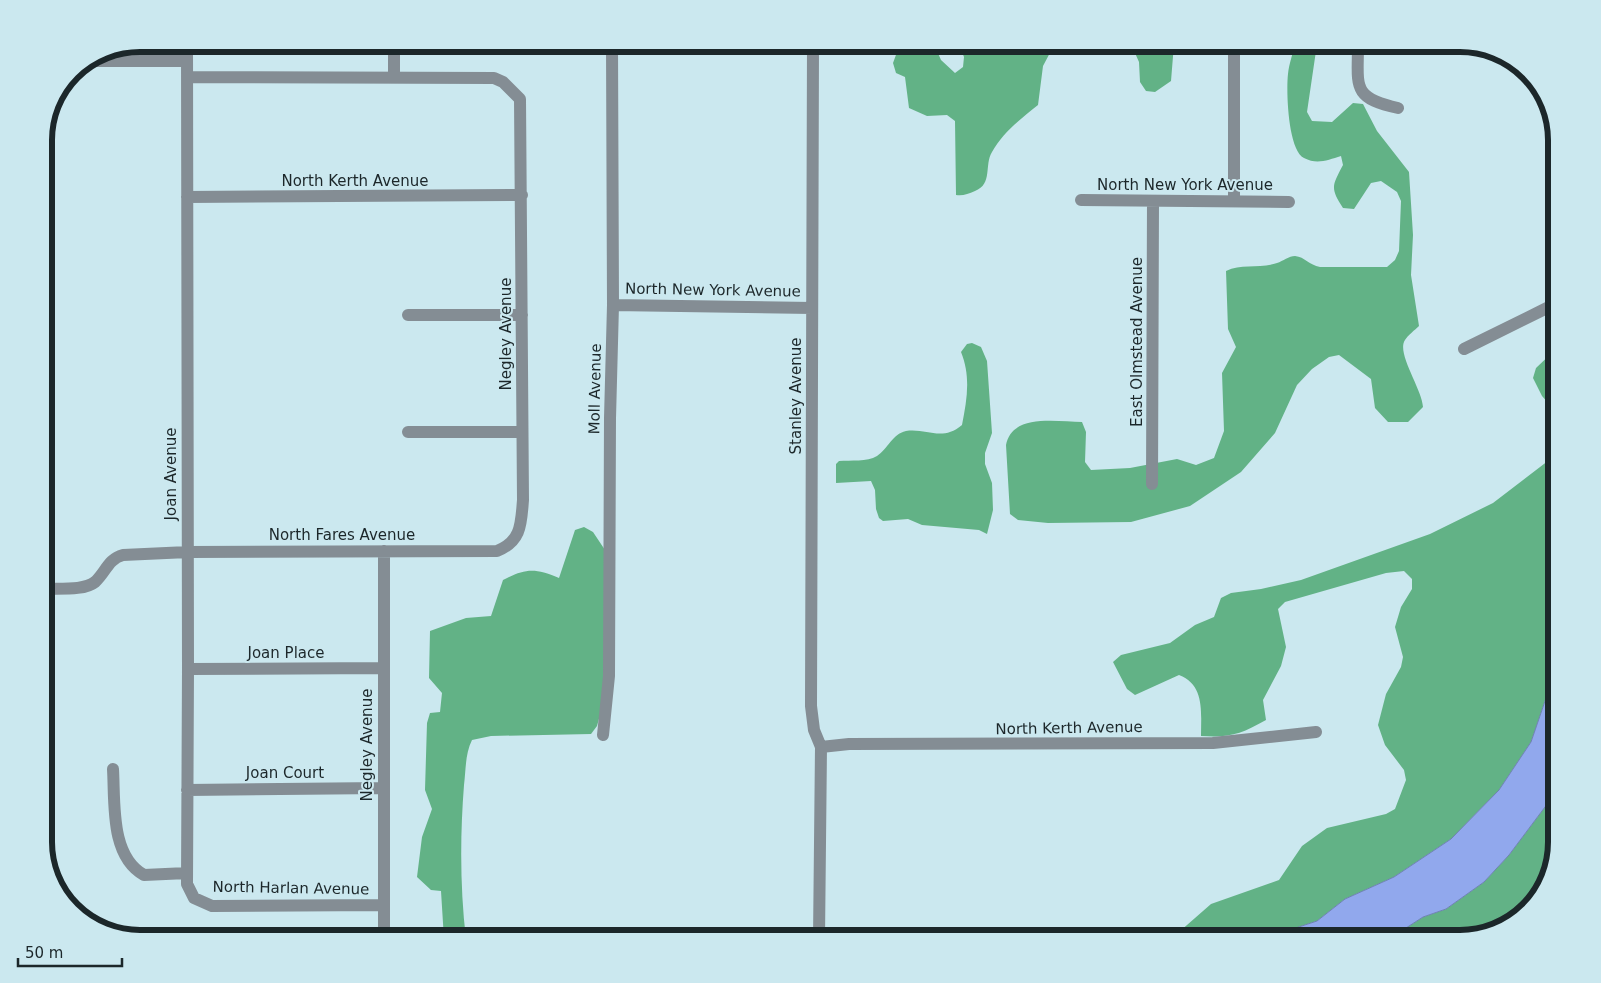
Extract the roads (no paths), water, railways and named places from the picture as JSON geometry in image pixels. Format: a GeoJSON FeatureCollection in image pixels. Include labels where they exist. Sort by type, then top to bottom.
{"type":"FeatureCollection","features":[{"type":"Feature","properties":{"kind":"street","name":"Joan Avenue"},"geometry":{"type":"LineString","coordinates":[[187,52],[187,874],[189,889],[194,898],[198,900]]}},
{"type":"Feature","properties":{"kind":"street"},"geometry":{"type":"LineString","coordinates":[[187,77],[394,77],[394,52]]}},
{"type":"Feature","properties":{"kind":"street","name":"Moll Avenue"},"geometry":{"type":"LineString","coordinates":[[603,735],[609,676],[610,418],[613,305],[612,52]]}},
{"type":"Feature","properties":{"kind":"street","name":"Stanley Avenue"},"geometry":{"type":"LineString","coordinates":[[813,52],[811,706],[814,730],[821,747],[819,930]]}},
{"type":"Feature","properties":{"kind":"street"},"geometry":{"type":"LineString","coordinates":[[1234,52],[1234,201]]}},
{"type":"Feature","properties":{"kind":"street"},"geometry":{"type":"LineString","coordinates":[[1358,52],[1360,90],[1366,98],[1398,108]]}},
{"type":"Feature","properties":{"kind":"street"},"geometry":{"type":"LineString","coordinates":[[103,61],[187,61]]}},
{"type":"Feature","properties":{"kind":"street","name":"Negley Avenue"},"geometry":{"type":"LineString","coordinates":[[394,77],[494,78],[510,88],[520,99],[522,106],[521,432],[523,500],[521,528],[505,548],[497,551]]}},
{"type":"Feature","properties":{"kind":"street","name":"North Kerth Avenue"},"geometry":{"type":"LineString","coordinates":[[187,197],[522,195]]}},
{"type":"Feature","properties":{"kind":"street","name":"North New York Avenue"},"geometry":{"type":"LineString","coordinates":[[1081,200],[1289,202]]}},
{"type":"Feature","properties":{"kind":"street","name":"East Olmstead Avenue"},"geometry":{"type":"LineString","coordinates":[[1152,484],[1153,201]]}},
{"type":"Feature","properties":{"kind":"street","name":"North New York Avenue"},"geometry":{"type":"LineString","coordinates":[[613,305],[812,308]]}},
{"type":"Feature","properties":{"kind":"street"},"geometry":{"type":"LineString","coordinates":[[1464,349],[1548,307]]}},
{"type":"Feature","properties":{"kind":"street"},"geometry":{"type":"LineString","coordinates":[[408,315],[522,315]]}},
{"type":"Feature","properties":{"kind":"street"},"geometry":{"type":"LineString","coordinates":[[408,432],[521,432]]}},
{"type":"Feature","properties":{"kind":"street","name":"Negley Avenue"},"geometry":{"type":"LineString","coordinates":[[384,551],[384,930]]}},
{"type":"Feature","properties":{"kind":"street","name":"North Fares Avenue"},"geometry":{"type":"LineString","coordinates":[[53,588],[88,586],[95,582],[108,563],[116,557],[124,555],[188,552],[497,551]]}},
{"type":"Feature","properties":{"kind":"street","name":"Joan Place"},"geometry":{"type":"LineString","coordinates":[[188,669],[384,668]]}},
{"type":"Feature","properties":{"kind":"street","name":"North Kerth Avenue"},"geometry":{"type":"LineString","coordinates":[[821,747],[848,744],[1213,743],[1316,732]]}},
{"type":"Feature","properties":{"kind":"street"},"geometry":{"type":"LineString","coordinates":[[113,769],[117,827],[122,851],[127,860],[144,875],[187,874]]}},
{"type":"Feature","properties":{"kind":"street","name":"Joan Court"},"geometry":{"type":"LineString","coordinates":[[187,790],[384,788]]}},
{"type":"Feature","properties":{"kind":"street","name":"North Harlan Avenue"},"geometry":{"type":"LineString","coordinates":[[198,900],[212,906],[383,905]]}},
{"type":"Feature","properties":{"kind":"water"},"geometry":{"type":"Polygon","coordinates":[[[1548,692],[1548,803],[1509,855],[1484,882],[1446,909],[1423,917],[1403,930],[1290,930],[1317,921],[1345,899],[1394,877],[1451,839],[1499,790],[1531,742],[1548,692]]]}}]}
